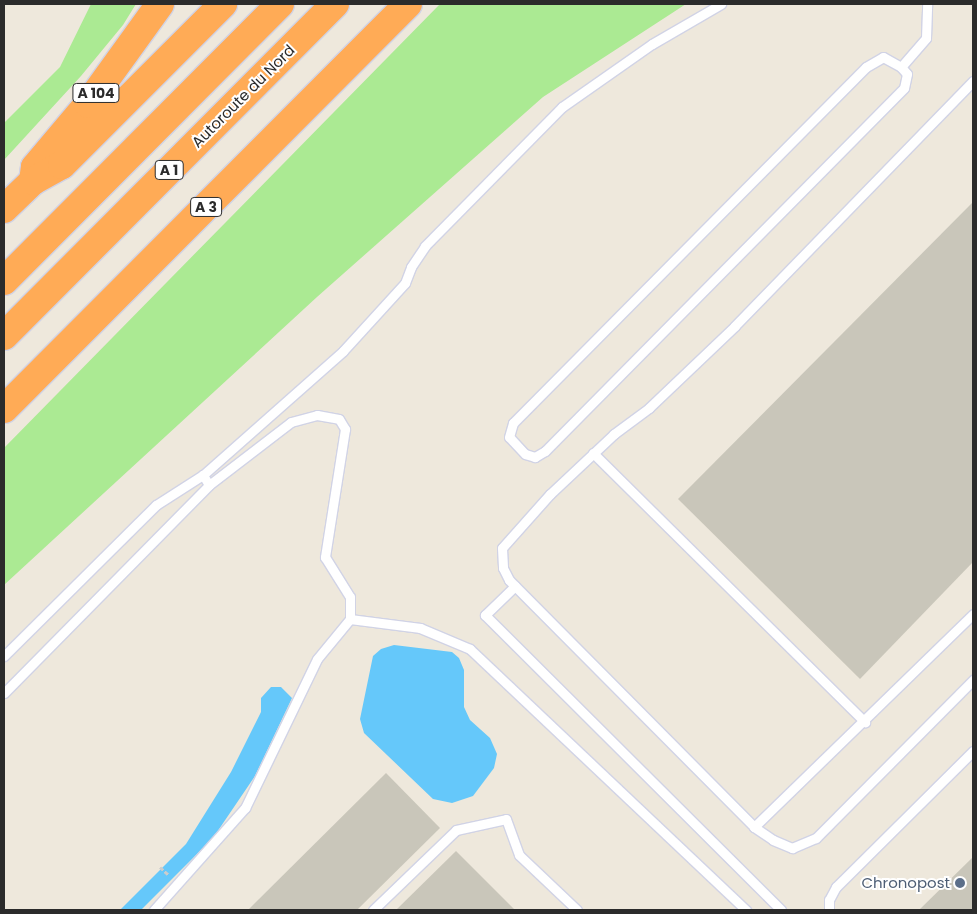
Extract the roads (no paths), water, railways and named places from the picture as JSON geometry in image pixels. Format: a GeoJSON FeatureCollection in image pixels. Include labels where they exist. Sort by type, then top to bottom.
{"type":"FeatureCollection","features":[{"type":"Feature","properties":{"kind":"highway","name":"A 104"},"geometry":{"type":"LineString","coordinates":[[33,181],[35,167],[88,104],[160,4]]}},
{"type":"Feature","properties":{"kind":"highway"},"geometry":{"type":"LineString","coordinates":[[4,209],[33,181],[62,166],[223,4]]}},
{"type":"Feature","properties":{"kind":"highway","name":"A 1"},"geometry":{"type":"LineString","coordinates":[[4,281],[280,4]]}},
{"type":"Feature","properties":{"kind":"highway","name":"Autoroute du Nord"},"geometry":{"type":"LineString","coordinates":[[4,336],[335,4]]}},
{"type":"Feature","properties":{"kind":"highway","name":"A 3"},"geometry":{"type":"LineString","coordinates":[[4,409],[408,4]]}},
{"type":"Feature","properties":{"kind":"lane"},"geometry":{"type":"LineString","coordinates":[[5,654],[156,505],[203,475],[343,350],[405,283],[411,267],[424,246],[562,107],[652,44],[721,4]]}},
{"type":"Feature","properties":{"kind":"lane"},"geometry":{"type":"LineString","coordinates":[[901,66],[926,38],[927,4]]}},
{"type":"Feature","properties":{"kind":"lane"},"geometry":{"type":"LineString","coordinates":[[884,57],[901,66],[908,79],[904,88],[545,451],[535,457],[530,456],[513,442],[508,432],[513,422],[866,66],[884,57]]}},
{"type":"Feature","properties":{"kind":"lane"},"geometry":{"type":"LineString","coordinates":[[973,80],[735,326],[648,408],[593,453],[550,494],[502,548],[504,568],[515,586],[754,827],[773,840],[792,848],[816,838],[973,680]]}},
{"type":"Feature","properties":{"kind":"lane"},"geometry":{"type":"LineString","coordinates":[[4,693],[209,485],[291,422],[317,415],[339,419],[345,428],[325,557],[350,598],[350,619],[316,659],[245,808],[154,910]]}},
{"type":"Feature","properties":{"kind":"lane"},"geometry":{"type":"LineString","coordinates":[[593,453],[865,722]]}},
{"type":"Feature","properties":{"kind":"lane"},"geometry":{"type":"LineString","coordinates":[[203,475],[209,485]]}},
{"type":"Feature","properties":{"kind":"lane"},"geometry":{"type":"LineString","coordinates":[[515,586],[485,615],[781,910]]}},
{"type":"Feature","properties":{"kind":"lane"},"geometry":{"type":"LineString","coordinates":[[754,827],[865,722],[973,614]]}},
{"type":"Feature","properties":{"kind":"lane"},"geometry":{"type":"LineString","coordinates":[[350,619],[420,628],[470,648],[746,910]]}},
{"type":"Feature","properties":{"kind":"lane"},"geometry":{"type":"LineString","coordinates":[[829,910],[829,900],[836,887],[973,751]]}},
{"type":"Feature","properties":{"kind":"lane"},"geometry":{"type":"LineString","coordinates":[[373,910],[456,830],[506,819],[519,855],[577,910]]}},
{"type":"Feature","properties":{"kind":"water"},"geometry":{"type":"Polygon","coordinates":[[[394,645],[452,652],[459,658],[464,670],[464,707],[470,720],[490,738],[497,754],[494,768],[473,796],[452,803],[433,799],[364,733],[360,719],[373,656],[381,649],[394,645]]]}},
{"type":"Feature","properties":{"kind":"water"},"geometry":{"type":"Polygon","coordinates":[[[271,687],[281,687],[292,698],[255,776],[213,838],[141,910],[120,910],[186,844],[231,772],[261,712],[261,698],[271,687]]]}},
{"type":"Feature","properties":{"kind":"place","name":"Chronopost"},"geometry":{"type":"Point","coordinates":[960,883]}}]}
